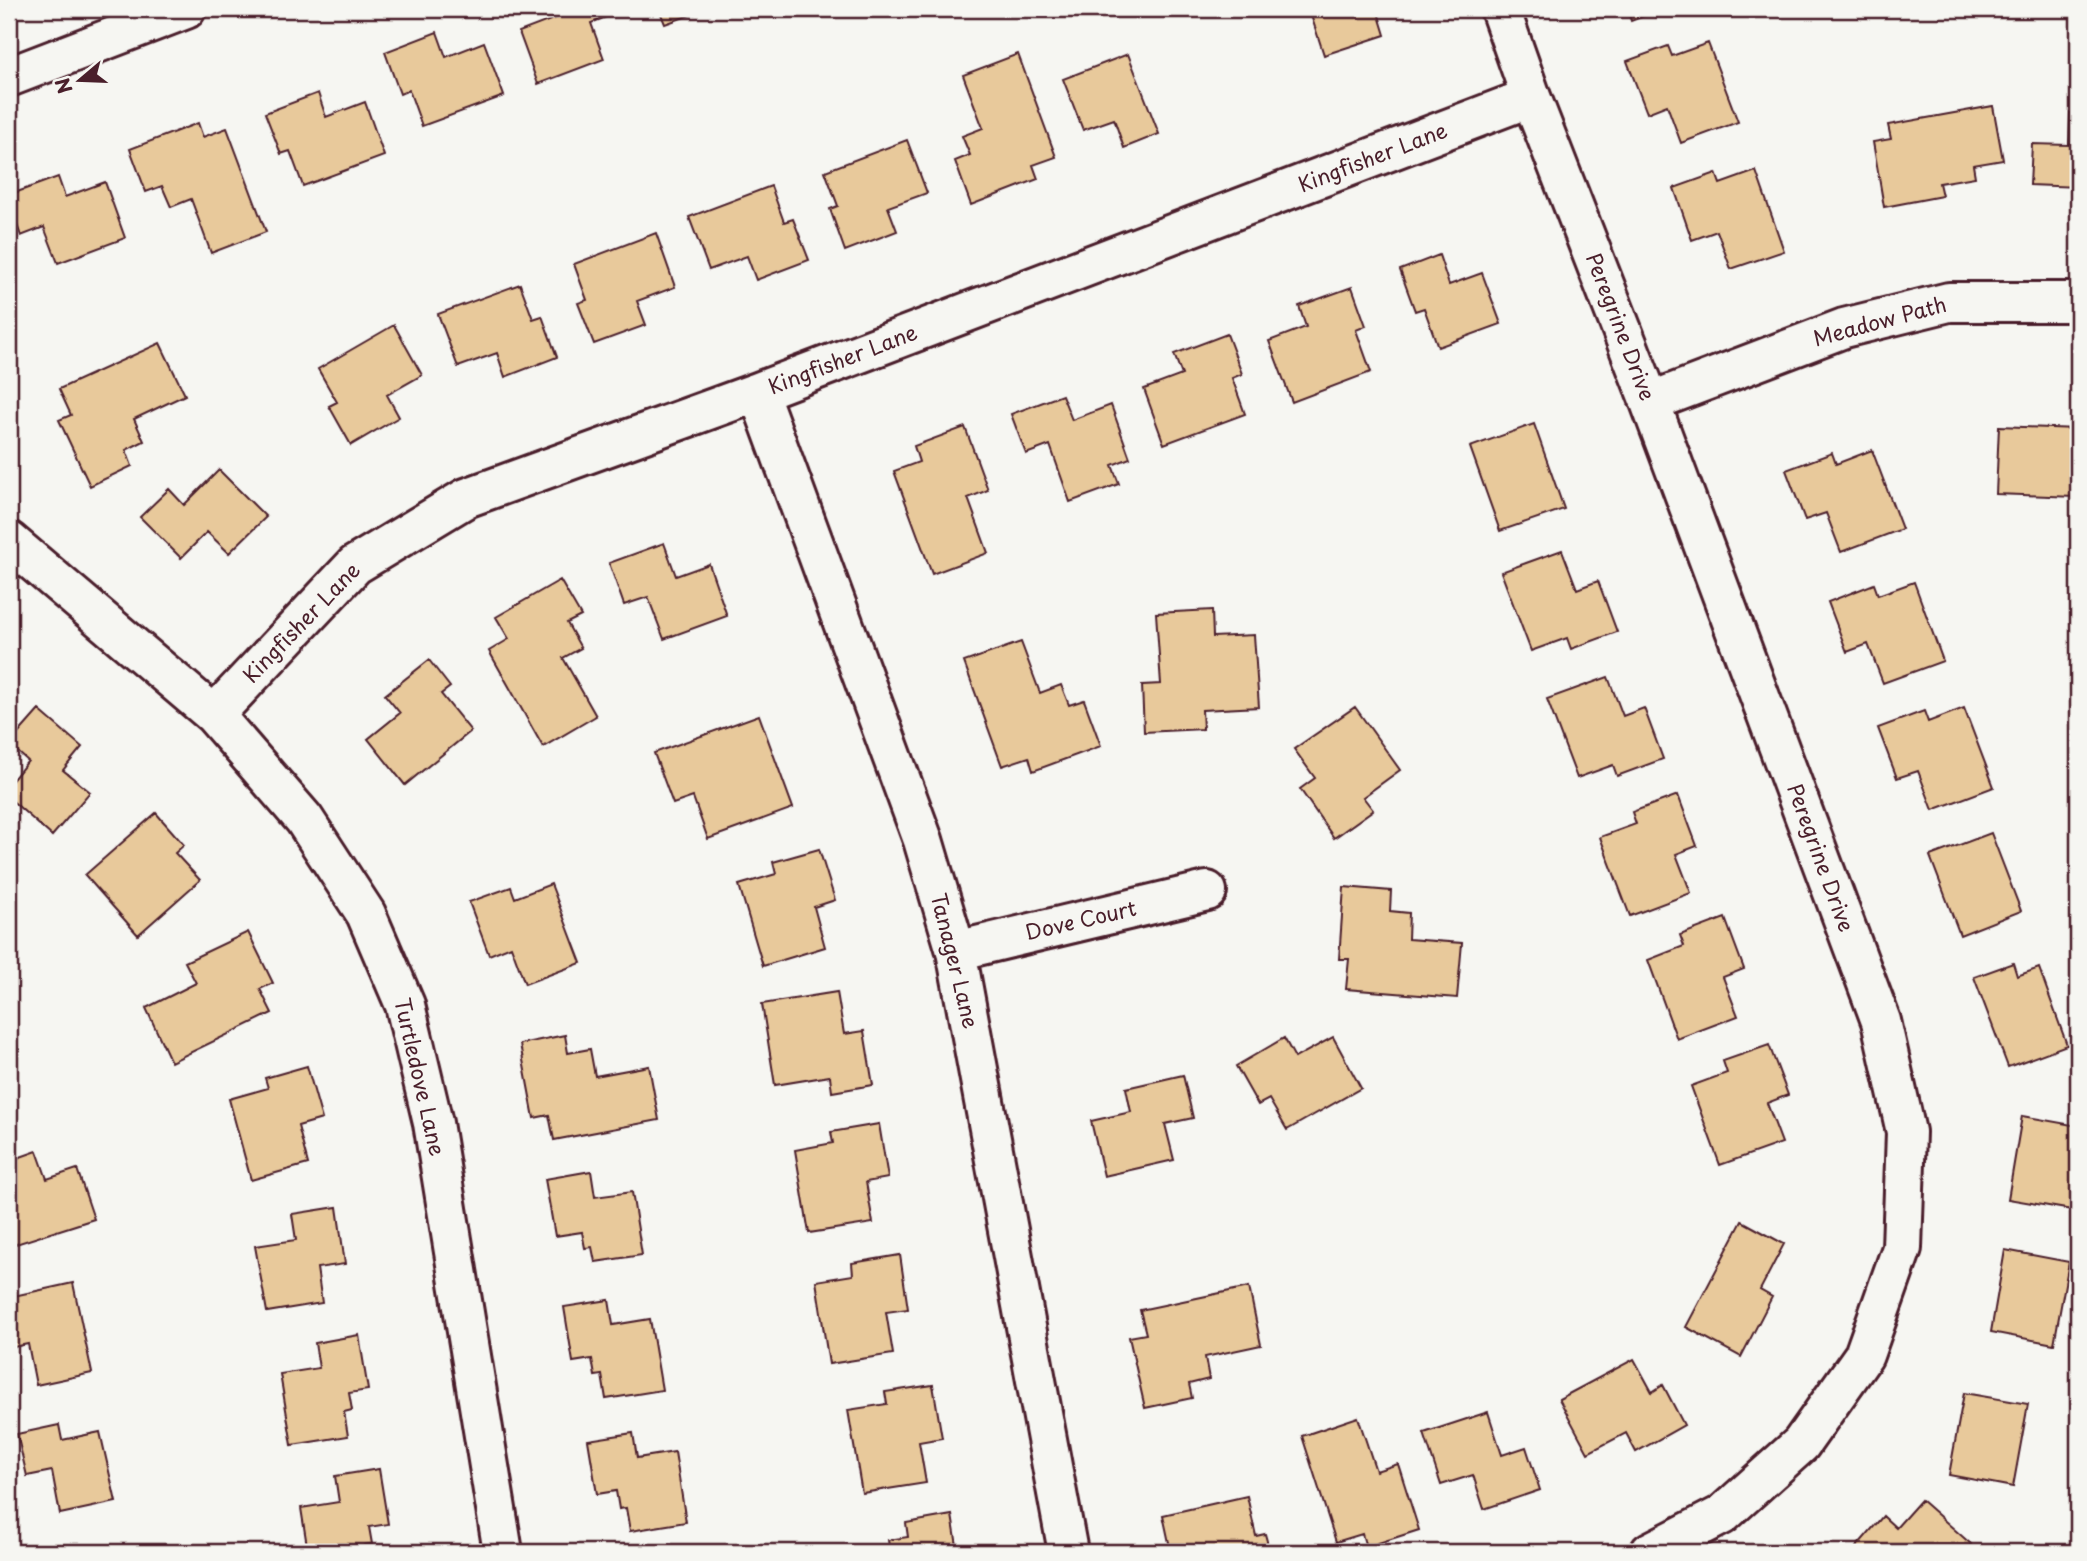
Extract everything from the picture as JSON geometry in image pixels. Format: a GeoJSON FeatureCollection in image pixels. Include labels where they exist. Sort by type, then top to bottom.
{"type":"FeatureCollection","features":[{"type":"Feature","properties":{"kind":"street"},"geometry":{"type":"LineString","coordinates":[[9,77],[186,9]]}},
{"type":"Feature","properties":{"kind":"street","name":"Peregrine Drive"},"geometry":{"type":"LineString","coordinates":[[1500,9],[1881,1021],[1906,1132],[1902,1248],[1864,1355],[1801,1444],[1722,1515],[1650,1552]]}},
{"type":"Feature","properties":{"kind":"street","name":"Kingfisher Lane"},"geometry":{"type":"LineString","coordinates":[[214,715],[355,565],[466,498],[758,392],[1531,97]]}},
{"type":"Feature","properties":{"kind":"street","name":"Meadow Path"},"geometry":{"type":"LineString","coordinates":[[1650,402],[1844,328],[1949,302],[2078,304]]}},
{"type":"Feature","properties":{"kind":"street","name":"Tanager Lane"},"geometry":{"type":"LineString","coordinates":[[758,392],[923,840],[956,951],[1068,1552]]}},
{"type":"Feature","properties":{"kind":"street","name":"Turtledove Lane"},"geometry":{"type":"LineString","coordinates":[[9,541],[214,715],[304,819],[366,914],[405,1005],[433,1123],[503,1552]]}},
{"type":"Feature","properties":{"kind":"street","name":"Dove Court"},"geometry":{"type":"LineString","coordinates":[[956,951],[1207,891]]}},
{"type":"Feature","properties":{"kind":"building"},"geometry":{"type":"Polygon","coordinates":[[[553,9],[612,9],[614,14],[591,23],[604,59],[538,84],[519,32],[556,18],[553,9]]]}},
{"type":"Feature","properties":{"kind":"building"},"geometry":{"type":"Polygon","coordinates":[[[659,9],[707,9],[665,24],[659,9]]]}},
{"type":"Feature","properties":{"kind":"building"},"geometry":{"type":"Polygon","coordinates":[[[1309,9],[1377,9],[1385,35],[1324,55],[1309,9]]]}},
{"type":"Feature","properties":{"kind":"building"},"geometry":{"type":"Polygon","coordinates":[[[1627,9],[1662,9],[1631,21],[1627,9]]]}},
{"type":"Feature","properties":{"kind":"building"},"geometry":{"type":"Polygon","coordinates":[[[437,32],[446,57],[484,42],[504,96],[422,126],[409,90],[400,94],[385,52],[437,32]]]}},
{"type":"Feature","properties":{"kind":"building"},"geometry":{"type":"Polygon","coordinates":[[[1708,43],[1738,122],[1681,143],[1667,105],[1647,113],[1627,61],[1668,46],[1672,56],[1708,43]]]}},
{"type":"Feature","properties":{"kind":"building"},"geometry":{"type":"Polygon","coordinates":[[[1018,54],[1056,157],[1033,165],[1038,179],[971,205],[955,161],[970,155],[962,136],[983,128],[963,75],[1018,54]]]}},
{"type":"Feature","properties":{"kind":"building"},"geometry":{"type":"Polygon","coordinates":[[[1128,54],[1159,134],[1124,148],[1114,119],[1083,130],[1063,79],[1128,54]]]}},
{"type":"Feature","properties":{"kind":"building"},"geometry":{"type":"Polygon","coordinates":[[[318,93],[326,117],[365,102],[384,156],[303,186],[290,151],[281,154],[265,113],[318,93]]]}},
{"type":"Feature","properties":{"kind":"building"},"geometry":{"type":"Polygon","coordinates":[[[1993,106],[2003,160],[1973,165],[1975,177],[1939,183],[1942,196],[1884,207],[1873,142],[1891,139],[1888,125],[1993,106]]]}},
{"type":"Feature","properties":{"kind":"building"},"geometry":{"type":"Polygon","coordinates":[[[2070,113],[2078,113],[2078,187],[2030,185],[2032,144],[2069,145],[2070,113]]]}},
{"type":"Feature","properties":{"kind":"building"},"geometry":{"type":"Polygon","coordinates":[[[198,123],[203,137],[227,128],[266,232],[211,253],[191,199],[171,207],[162,186],[146,192],[130,149],[198,123]]]}},
{"type":"Feature","properties":{"kind":"building"},"geometry":{"type":"Polygon","coordinates":[[[907,140],[927,193],[888,207],[897,231],[845,251],[830,209],[838,206],[825,171],[907,140]]]}},
{"type":"Feature","properties":{"kind":"building"},"geometry":{"type":"Polygon","coordinates":[[[1756,171],[1784,251],[1731,269],[1717,231],[1692,240],[1674,188],[1716,173],[1720,184],[1756,171]]]}},
{"type":"Feature","properties":{"kind":"building"},"geometry":{"type":"Polygon","coordinates":[[[58,177],[65,197],[105,182],[125,238],[58,263],[44,227],[21,236],[9,195],[58,177]]]}},
{"type":"Feature","properties":{"kind":"building"},"geometry":{"type":"Polygon","coordinates":[[[771,186],[784,222],[793,219],[809,260],[756,280],[747,256],[709,270],[689,217],[771,186]]]}},
{"type":"Feature","properties":{"kind":"building"},"geometry":{"type":"Polygon","coordinates":[[[656,233],[675,287],[637,301],[646,325],[594,344],[578,303],[587,300],[574,264],[656,233]]]}},
{"type":"Feature","properties":{"kind":"building"},"geometry":{"type":"Polygon","coordinates":[[[1439,255],[1449,285],[1482,273],[1501,324],[1438,347],[1424,308],[1415,311],[1400,270],[1439,255]]]}},
{"type":"Feature","properties":{"kind":"building"},"geometry":{"type":"Polygon","coordinates":[[[520,284],[533,319],[542,316],[557,357],[505,377],[497,353],[458,367],[438,314],[520,284]]]}},
{"type":"Feature","properties":{"kind":"building"},"geometry":{"type":"Polygon","coordinates":[[[1352,287],[1366,326],[1356,330],[1371,372],[1292,402],[1269,341],[1306,327],[1299,306],[1352,287]]]}},
{"type":"Feature","properties":{"kind":"building"},"geometry":{"type":"Polygon","coordinates":[[[394,325],[422,375],[387,395],[399,417],[351,445],[329,406],[337,402],[318,369],[394,325]]]}},
{"type":"Feature","properties":{"kind":"building"},"geometry":{"type":"Polygon","coordinates":[[[1227,334],[1242,374],[1232,378],[1245,414],[1164,444],[1144,389],[1182,375],[1174,354],[1227,334]]]}},
{"type":"Feature","properties":{"kind":"building"},"geometry":{"type":"Polygon","coordinates":[[[160,343],[185,395],[134,419],[144,441],[126,450],[132,466],[90,486],[59,420],[71,415],[59,389],[160,343]]]}},
{"type":"Feature","properties":{"kind":"building"},"geometry":{"type":"Polygon","coordinates":[[[1062,395],[1072,420],[1111,405],[1130,458],[1112,465],[1119,484],[1070,502],[1050,445],[1026,454],[1011,414],[1062,395]]]}},
{"type":"Feature","properties":{"kind":"building"},"geometry":{"type":"Polygon","coordinates":[[[1534,424],[1564,509],[1500,531],[1470,447],[1534,424]]]}},
{"type":"Feature","properties":{"kind":"building"},"geometry":{"type":"Polygon","coordinates":[[[1999,426],[2078,429],[2078,477],[2075,477],[2075,497],[1996,494],[1999,426]]]}},
{"type":"Feature","properties":{"kind":"building"},"geometry":{"type":"Polygon","coordinates":[[[965,427],[988,490],[968,498],[988,553],[932,574],[894,471],[919,462],[914,446],[965,427]]]}},
{"type":"Feature","properties":{"kind":"building"},"geometry":{"type":"Polygon","coordinates":[[[1872,450],[1902,529],[1841,552],[1826,513],[1805,520],[1786,470],[1832,453],[1836,464],[1872,450]]]}},
{"type":"Feature","properties":{"kind":"building"},"geometry":{"type":"Polygon","coordinates":[[[219,470],[266,517],[229,553],[207,532],[181,558],[140,517],[169,489],[184,505],[219,470]]]}},
{"type":"Feature","properties":{"kind":"building"},"geometry":{"type":"Polygon","coordinates":[[[664,543],[676,576],[709,564],[727,616],[664,639],[648,597],[624,605],[609,563],[664,543]]]}},
{"type":"Feature","properties":{"kind":"building"},"geometry":{"type":"Polygon","coordinates":[[[1562,550],[1577,589],[1598,581],[1617,632],[1571,649],[1567,638],[1531,651],[1501,572],[1562,550]]]}},
{"type":"Feature","properties":{"kind":"building"},"geometry":{"type":"Polygon","coordinates":[[[560,580],[581,616],[567,623],[581,648],[563,658],[596,716],[543,747],[489,651],[509,639],[496,617],[560,580]]]}},
{"type":"Feature","properties":{"kind":"building"},"geometry":{"type":"Polygon","coordinates":[[[1914,582],[1943,661],[1883,683],[1868,644],[1847,652],[1828,602],[1874,584],[1878,595],[1914,582]]]}},
{"type":"Feature","properties":{"kind":"building"},"geometry":{"type":"Polygon","coordinates":[[[1212,610],[1213,637],[1254,635],[1259,707],[1202,710],[1203,729],[1144,732],[1142,685],[1161,684],[1156,613],[1212,610]]]}},
{"type":"Feature","properties":{"kind":"building"},"geometry":{"type":"Polygon","coordinates":[[[1021,642],[1040,693],[1061,685],[1069,705],[1084,700],[1101,746],[1033,771],[1029,757],[1002,766],[964,662],[1021,642]]]}},
{"type":"Feature","properties":{"kind":"building"},"geometry":{"type":"Polygon","coordinates":[[[429,660],[450,687],[441,694],[471,731],[405,785],[368,739],[400,713],[385,695],[429,660]]]}},
{"type":"Feature","properties":{"kind":"building"},"geometry":{"type":"Polygon","coordinates":[[[1608,677],[1623,716],[1644,708],[1663,759],[1617,776],[1613,765],[1577,778],[1547,699],[1608,677]]]}},
{"type":"Feature","properties":{"kind":"building"},"geometry":{"type":"Polygon","coordinates":[[[1355,707],[1400,770],[1363,797],[1373,810],[1334,838],[1300,789],[1315,778],[1294,749],[1355,707]]]}},
{"type":"Feature","properties":{"kind":"building"},"geometry":{"type":"Polygon","coordinates":[[[1964,708],[1994,787],[1933,810],[1918,771],[1897,778],[1878,728],[1924,711],[1928,722],[1964,708]]]}},
{"type":"Feature","properties":{"kind":"building"},"geometry":{"type":"Polygon","coordinates":[[[39,710],[82,747],[63,770],[90,792],[52,836],[9,798],[9,784],[28,761],[9,744],[39,710]]]}},
{"type":"Feature","properties":{"kind":"building"},"geometry":{"type":"Polygon","coordinates":[[[759,715],[793,808],[708,839],[693,797],[673,804],[654,753],[759,715]]]}},
{"type":"Feature","properties":{"kind":"building"},"geometry":{"type":"Polygon","coordinates":[[[1678,795],[1697,846],[1676,854],[1691,893],[1630,916],[1600,837],[1636,824],[1632,812],[1678,795]]]}},
{"type":"Feature","properties":{"kind":"building"},"geometry":{"type":"Polygon","coordinates":[[[156,813],[184,845],[175,853],[200,880],[138,935],[85,875],[156,813]]]}},
{"type":"Feature","properties":{"kind":"building"},"geometry":{"type":"Polygon","coordinates":[[[1991,833],[2021,911],[1960,935],[1930,856],[1991,833]]]}},
{"type":"Feature","properties":{"kind":"building"},"geometry":{"type":"Polygon","coordinates":[[[819,849],[835,900],[814,907],[825,947],[763,966],[739,885],[776,874],[773,862],[819,849]]]}},
{"type":"Feature","properties":{"kind":"building"},"geometry":{"type":"Polygon","coordinates":[[[551,884],[581,963],[525,984],[511,946],[489,955],[469,902],[511,887],[515,898],[551,884]]]}},
{"type":"Feature","properties":{"kind":"building"},"geometry":{"type":"Polygon","coordinates":[[[1344,887],[1391,891],[1390,911],[1409,913],[1408,939],[1462,943],[1457,998],[1346,989],[1349,959],[1339,959],[1344,887]]]}},
{"type":"Feature","properties":{"kind":"building"},"geometry":{"type":"Polygon","coordinates":[[[1725,918],[1744,969],[1723,977],[1738,1016],[1677,1039],[1648,960],[1684,946],[1680,935],[1725,918]]]}},
{"type":"Feature","properties":{"kind":"building"},"geometry":{"type":"Polygon","coordinates":[[[248,932],[273,983],[260,989],[272,1013],[171,1062],[146,1008],[196,983],[185,962],[248,932]]]}},
{"type":"Feature","properties":{"kind":"building"},"geometry":{"type":"Polygon","coordinates":[[[2013,963],[2017,976],[2039,968],[2067,1045],[2008,1067],[1974,977],[2013,963]]]}},
{"type":"Feature","properties":{"kind":"building"},"geometry":{"type":"Polygon","coordinates":[[[837,992],[844,1034],[864,1031],[873,1085],[832,1092],[830,1076],[775,1085],[762,1004],[837,992]]]}},
{"type":"Feature","properties":{"kind":"building"},"geometry":{"type":"Polygon","coordinates":[[[9,1033],[19,1050],[9,1056],[9,1033]]]}},
{"type":"Feature","properties":{"kind":"building"},"geometry":{"type":"Polygon","coordinates":[[[565,1035],[568,1053],[590,1049],[595,1076],[649,1066],[659,1120],[554,1140],[549,1115],[534,1118],[520,1044],[565,1035]]]}},
{"type":"Feature","properties":{"kind":"building"},"geometry":{"type":"Polygon","coordinates":[[[1333,1037],[1361,1088],[1287,1130],[1269,1099],[1258,1105],[1236,1066],[1284,1038],[1295,1058],[1333,1037]]]}},
{"type":"Feature","properties":{"kind":"building"},"geometry":{"type":"Polygon","coordinates":[[[1769,1045],[1788,1095],[1767,1103],[1782,1143],[1720,1165],[1691,1086],[1727,1073],[1723,1061],[1769,1045]]]}},
{"type":"Feature","properties":{"kind":"building"},"geometry":{"type":"Polygon","coordinates":[[[307,1066],[322,1119],[298,1126],[308,1164],[251,1180],[229,1099],[268,1088],[265,1078],[307,1066]]]}},
{"type":"Feature","properties":{"kind":"building"},"geometry":{"type":"Polygon","coordinates":[[[1183,1075],[1193,1118],[1165,1124],[1174,1160],[1104,1176],[1091,1121],[1131,1112],[1126,1088],[1183,1075]]]}},
{"type":"Feature","properties":{"kind":"building"},"geometry":{"type":"Polygon","coordinates":[[[2022,1116],[2078,1126],[2078,1173],[2072,1210],[2008,1199],[2022,1116]]]}},
{"type":"Feature","properties":{"kind":"building"},"geometry":{"type":"Polygon","coordinates":[[[879,1124],[888,1178],[866,1182],[873,1223],[809,1233],[795,1150],[833,1143],[831,1132],[879,1124]]]}},
{"type":"Feature","properties":{"kind":"building"},"geometry":{"type":"Polygon","coordinates":[[[37,1151],[47,1179],[77,1169],[94,1219],[10,1246],[9,1161],[37,1151]]]}},
{"type":"Feature","properties":{"kind":"building"},"geometry":{"type":"Polygon","coordinates":[[[591,1171],[595,1197],[632,1192],[642,1255],[595,1262],[592,1247],[585,1248],[582,1232],[555,1236],[545,1179],[591,1171]]]}},
{"type":"Feature","properties":{"kind":"building"},"geometry":{"type":"Polygon","coordinates":[[[337,1207],[345,1264],[317,1268],[322,1303],[267,1312],[255,1246],[296,1240],[292,1214],[337,1207]]]}},
{"type":"Feature","properties":{"kind":"building"},"geometry":{"type":"Polygon","coordinates":[[[1742,1221],[1784,1244],[1760,1290],[1772,1297],[1741,1357],[1686,1327],[1742,1221]]]}},
{"type":"Feature","properties":{"kind":"building"},"geometry":{"type":"Polygon","coordinates":[[[2005,1250],[2069,1262],[2054,1344],[1991,1332],[2005,1250]]]}},
{"type":"Feature","properties":{"kind":"building"},"geometry":{"type":"Polygon","coordinates":[[[900,1255],[908,1309],[886,1312],[893,1354],[829,1364],[816,1281],[853,1275],[852,1263],[900,1255]]]}},
{"type":"Feature","properties":{"kind":"building"},"geometry":{"type":"Polygon","coordinates":[[[73,1283],[92,1373],[36,1385],[28,1344],[9,1348],[9,1297],[73,1283]]]}},
{"type":"Feature","properties":{"kind":"building"},"geometry":{"type":"Polygon","coordinates":[[[1249,1287],[1261,1345],[1205,1357],[1209,1379],[1189,1384],[1192,1398],[1145,1408],[1129,1337],[1146,1334],[1140,1310],[1249,1287]]]}},
{"type":"Feature","properties":{"kind":"building"},"geometry":{"type":"Polygon","coordinates":[[[609,1300],[613,1325],[650,1319],[662,1390],[606,1399],[602,1375],[595,1376],[592,1359],[573,1362],[564,1307],[609,1300]]]}},
{"type":"Feature","properties":{"kind":"building"},"geometry":{"type":"Polygon","coordinates":[[[359,1335],[368,1390],[349,1393],[352,1410],[344,1412],[348,1436],[292,1445],[280,1374],[319,1368],[315,1343],[359,1335]]]}},
{"type":"Feature","properties":{"kind":"building"},"geometry":{"type":"Polygon","coordinates":[[[1634,1359],[1652,1392],[1663,1385],[1684,1425],[1636,1452],[1626,1433],[1588,1453],[1559,1399],[1634,1359]]]}},
{"type":"Feature","properties":{"kind":"building"},"geometry":{"type":"Polygon","coordinates":[[[933,1385],[942,1438],[919,1442],[926,1483],[862,1493],[848,1410],[887,1404],[885,1392],[933,1385]]]}},
{"type":"Feature","properties":{"kind":"building"},"geometry":{"type":"Polygon","coordinates":[[[1964,1393],[2028,1404],[2013,1487],[1949,1475],[1964,1393]]]}},
{"type":"Feature","properties":{"kind":"building"},"geometry":{"type":"Polygon","coordinates":[[[1488,1412],[1502,1455],[1526,1447],[1540,1490],[1484,1509],[1473,1475],[1441,1485],[1424,1433],[1488,1412]]]}},
{"type":"Feature","properties":{"kind":"building"},"geometry":{"type":"Polygon","coordinates":[[[1358,1417],[1376,1471],[1398,1464],[1419,1530],[1366,1547],[1362,1534],[1336,1542],[1302,1436],[1358,1417]]]}},
{"type":"Feature","properties":{"kind":"building"},"geometry":{"type":"Polygon","coordinates":[[[59,1425],[62,1440],[100,1432],[116,1502],[60,1514],[52,1471],[27,1476],[17,1434],[59,1425]]]}},
{"type":"Feature","properties":{"kind":"building"},"geometry":{"type":"Polygon","coordinates":[[[633,1433],[637,1458],[675,1452],[686,1522],[630,1531],[626,1508],[619,1509],[616,1491],[597,1494],[588,1440],[633,1433]]]}},
{"type":"Feature","properties":{"kind":"building"},"geometry":{"type":"Polygon","coordinates":[[[379,1469],[388,1524],[369,1527],[372,1544],[364,1545],[366,1552],[308,1552],[301,1508],[339,1502],[335,1476],[379,1469]]]}},
{"type":"Feature","properties":{"kind":"building"},"geometry":{"type":"Polygon","coordinates":[[[1247,1496],[1256,1536],[1265,1534],[1270,1552],[1171,1552],[1163,1515],[1247,1496]]]}},
{"type":"Feature","properties":{"kind":"building"},"geometry":{"type":"Polygon","coordinates":[[[1921,1500],[1971,1544],[1964,1552],[1852,1552],[1883,1516],[1896,1528],[1921,1500]]]}},
{"type":"Feature","properties":{"kind":"building"},"geometry":{"type":"Polygon","coordinates":[[[952,1515],[958,1552],[890,1552],[888,1540],[908,1537],[906,1523],[952,1515]]]}}]}
